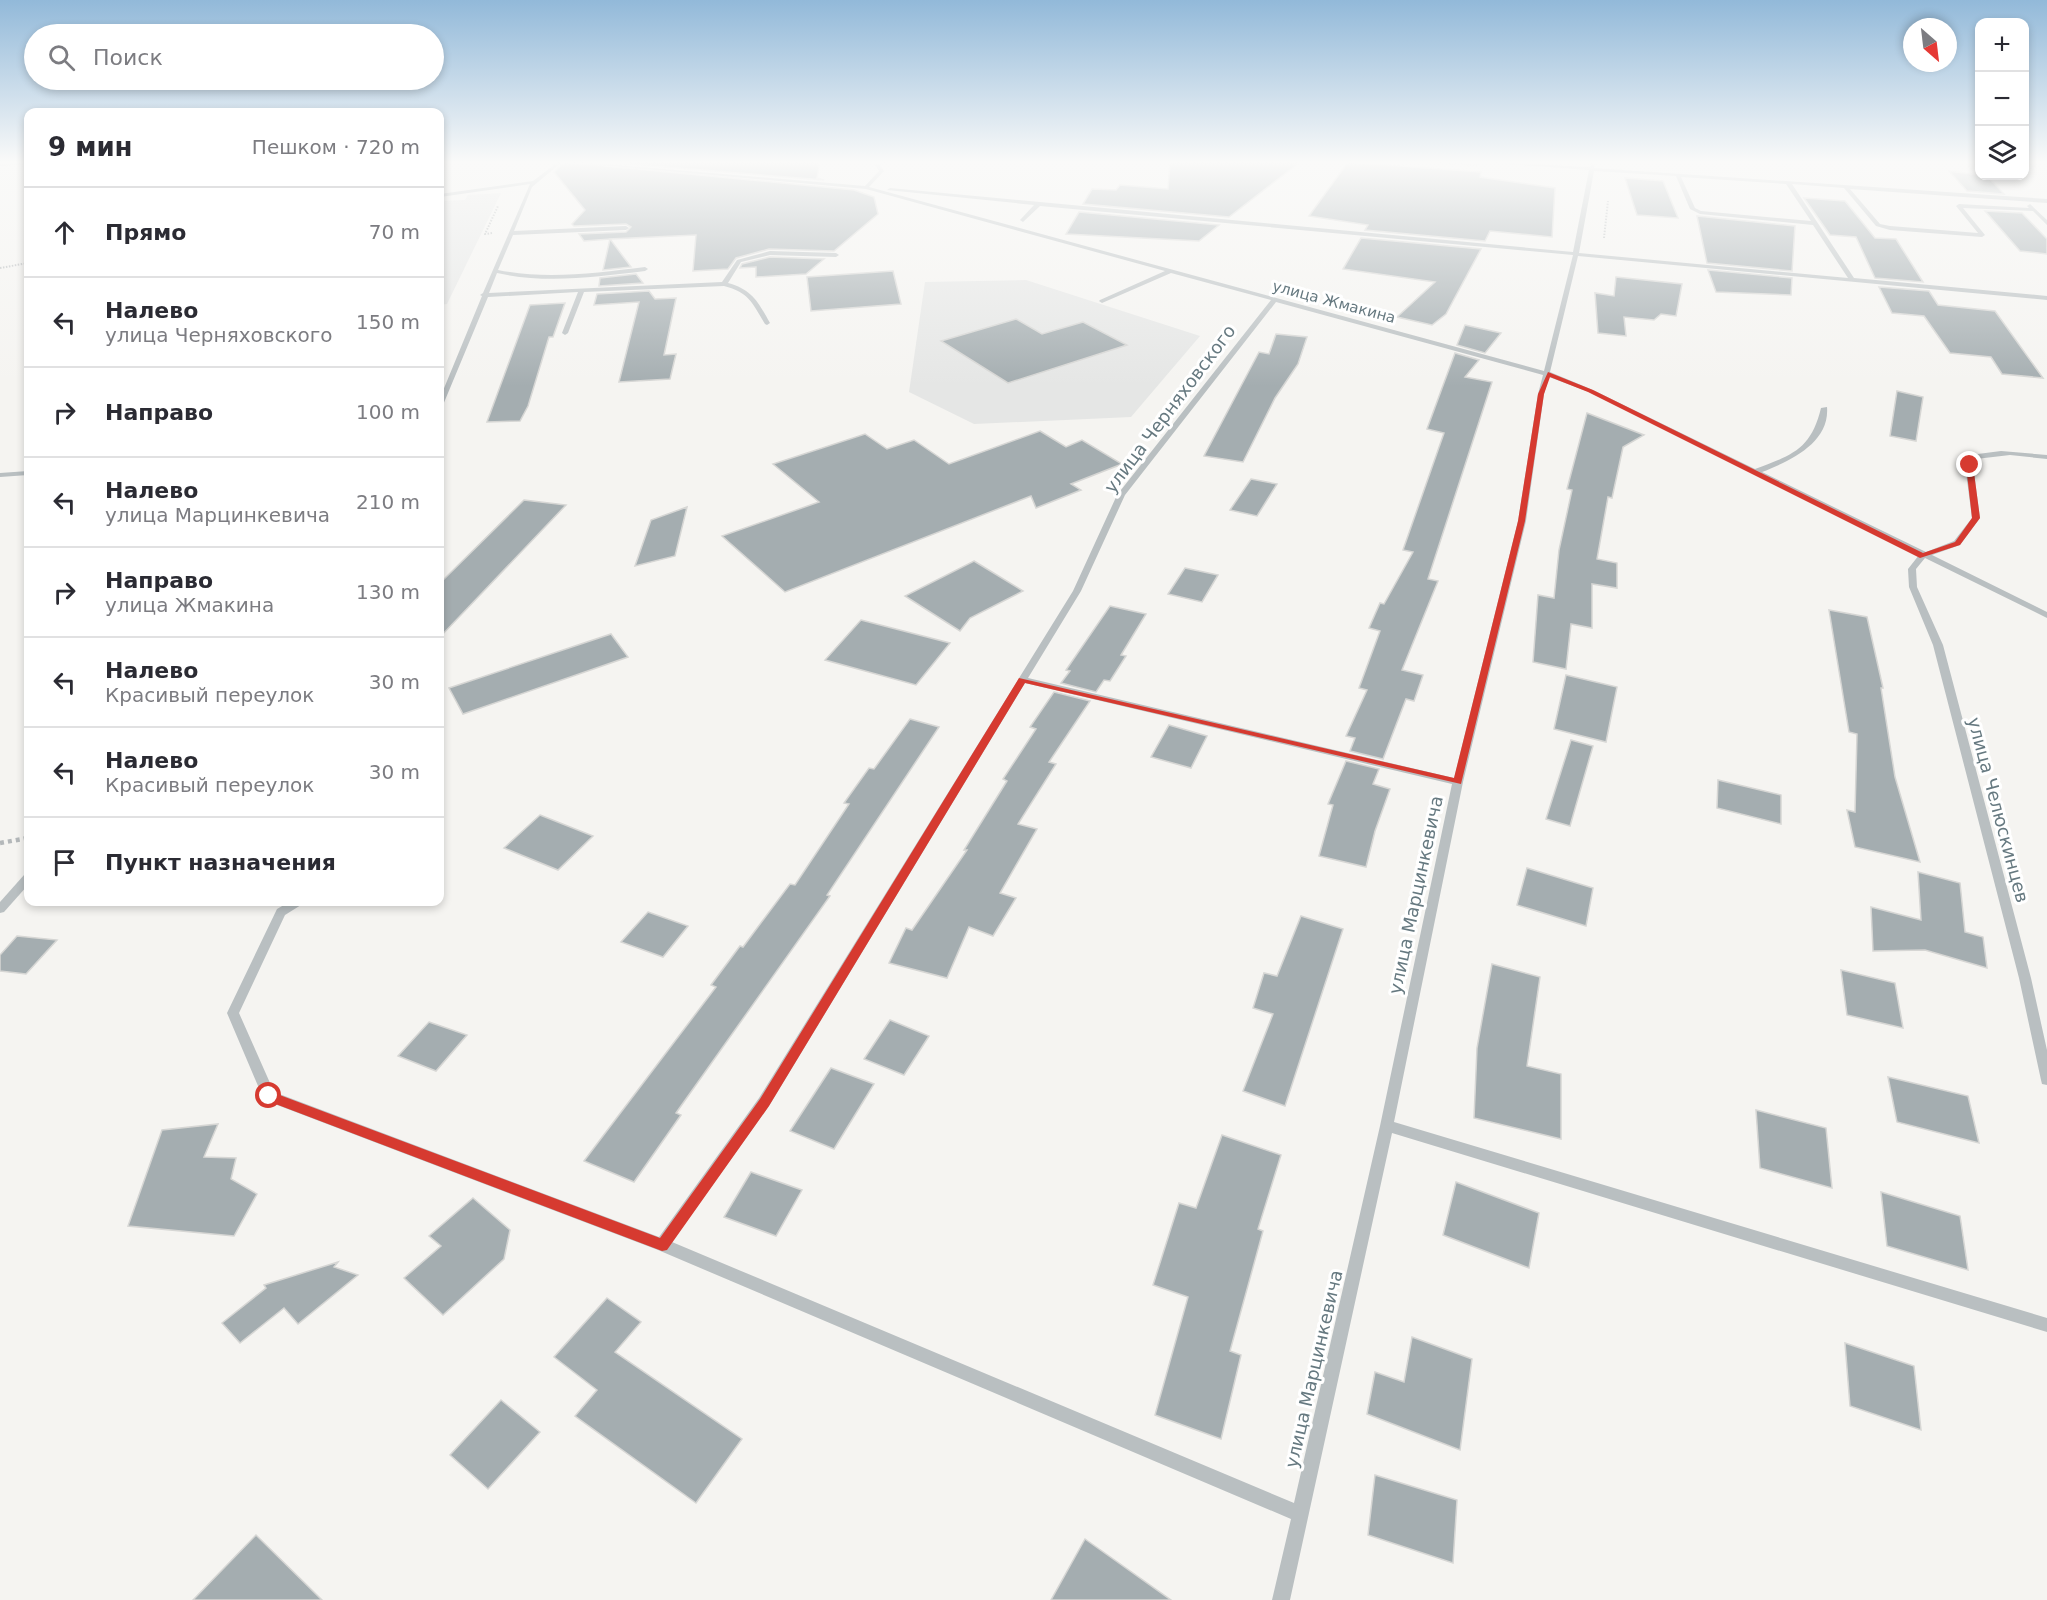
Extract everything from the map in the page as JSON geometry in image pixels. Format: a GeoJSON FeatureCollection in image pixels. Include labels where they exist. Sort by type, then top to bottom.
{"type":"FeatureCollection","features":[{"type":"Feature","properties":{"kind":"street"},"geometry":{"type":"LineString","coordinates":[[444,390],[508,237]]}},
{"type":"Feature","properties":{"kind":"street","name":"улица Жмакина"},"geometry":{"type":"LineString","coordinates":[[1042,237],[1548,374],[1591,391],[2047,615]]}},
{"type":"Feature","properties":{"kind":"street"},"geometry":{"type":"LineString","coordinates":[[1401,237],[2047,298]]}},
{"type":"Feature","properties":{"kind":"street","name":"улица Марцинкевича"},"geometry":{"type":"LineString","coordinates":[[1281,1600],[1387,1126],[1458,782],[1522,521],[1541,394],[1548,374],[1579,237]]}},
{"type":"Feature","properties":{"kind":"street"},"geometry":{"type":"LineString","coordinates":[[1823,237],[1852,279]]}},
{"type":"Feature","properties":{"kind":"street"},"geometry":{"type":"LineString","coordinates":[[723,284],[739,261],[770,253],[836,255]]}},
{"type":"Feature","properties":{"kind":"street"},"geometry":{"type":"LineString","coordinates":[[494,271],[524,277],[543,277],[588,276],[645,269]]}},
{"type":"Feature","properties":{"kind":"street"},"geometry":{"type":"LineString","coordinates":[[1102,301],[1169,272]]}},
{"type":"Feature","properties":{"kind":"street"},"geometry":{"type":"LineString","coordinates":[[483,295],[723,284],[746,287],[767,323]]}},
{"type":"Feature","properties":{"kind":"street"},"geometry":{"type":"LineString","coordinates":[[565,333],[582,290]]}},
{"type":"Feature","properties":{"kind":"street","name":"улица Черняховского"},"geometry":{"type":"LineString","coordinates":[[662,1245],[764,1102],[1023,680],[1077,591],[1121,495],[1274,301]]}},
{"type":"Feature","properties":{"kind":"street"},"geometry":{"type":"LineString","coordinates":[[1754,472],[1786,460],[1807,448],[1822,426],[1825,408]]}},
{"type":"Feature","properties":{"kind":"street"},"geometry":{"type":"LineString","coordinates":[[1923,556],[1957,543],[1976,518],[1970,465],[1973,457],[1989,452],[2047,457]]}},
{"type":"Feature","properties":{"kind":"street"},"geometry":{"type":"LineString","coordinates":[[0,476],[24,473]]}},
{"type":"Feature","properties":{"kind":"street","name":"улица Челюскинцев"},"geometry":{"type":"LineString","coordinates":[[1923,556],[1912,569],[1913,587],[1938,645],[2025,978],[2047,1080]]}},
{"type":"Feature","properties":{"kind":"street"},"geometry":{"type":"LineString","coordinates":[[1023,680],[1458,782]]}},
{"type":"Feature","properties":{"kind":"street"},"geometry":{"type":"LineString","coordinates":[[0,909],[24,882]]}},
{"type":"Feature","properties":{"kind":"street"},"geometry":{"type":"LineString","coordinates":[[291,906],[281,912],[233,1013],[269,1096],[662,1245],[1300,1514]]}},
{"type":"Feature","properties":{"kind":"street"},"geometry":{"type":"LineString","coordinates":[[1387,1126],[2047,1325]]}},
{"type":"Feature","properties":{"kind":"path"},"geometry":{"type":"LineString","coordinates":[[0,268],[24,265]]}},
{"type":"Feature","properties":{"kind":"path"},"geometry":{"type":"LineString","coordinates":[[0,843],[24,839]]}},
{"type":"Feature","properties":{"kind":"shaded area"},"geometry":{"type":"Polygon","coordinates":[[[444,237],[480,237],[447,304],[444,304],[444,237]]]}},
{"type":"Feature","properties":{"kind":"shaded area"},"geometry":{"type":"Polygon","coordinates":[[[1026,280],[1200,336],[1131,417],[974,424],[909,392],[925,282],[1026,280]]]}},
{"type":"Feature","properties":{"kind":"building"},"geometry":{"type":"Polygon","coordinates":[[[581,237],[660,237],[610,239],[584,241],[581,237]]]}},
{"type":"Feature","properties":{"kind":"building"},"geometry":{"type":"Polygon","coordinates":[[[696,237],[851,237],[834,251],[769,249],[736,258],[728,269],[693,271],[696,237]]]}},
{"type":"Feature","properties":{"kind":"building"},"geometry":{"type":"Polygon","coordinates":[[[1117,237],[1204,237],[1199,241],[1117,237]]]}},
{"type":"Feature","properties":{"kind":"building"},"geometry":{"type":"Polygon","coordinates":[[[1438,237],[1487,237],[1485,241],[1438,237]]]}},
{"type":"Feature","properties":{"kind":"building"},"geometry":{"type":"Polygon","coordinates":[[[1701,237],[1794,237],[1792,271],[1707,263],[1701,237]]]}},
{"type":"Feature","properties":{"kind":"building"},"geometry":{"type":"Polygon","coordinates":[[[1852,237],[1896,239],[1923,282],[1875,278],[1856,237],[1852,237]]]}},
{"type":"Feature","properties":{"kind":"building"},"geometry":{"type":"Polygon","coordinates":[[[2007,237],[2045,237],[2047,239],[2047,254],[2020,251],[2007,237]]]}},
{"type":"Feature","properties":{"kind":"building"},"geometry":{"type":"Polygon","coordinates":[[[1361,238],[1481,249],[1446,314],[1432,325],[1397,317],[1435,282],[1343,269],[1361,238]]]}},
{"type":"Feature","properties":{"kind":"building"},"geometry":{"type":"Polygon","coordinates":[[[610,239],[631,267],[603,270],[610,239]]]}},
{"type":"Feature","properties":{"kind":"building"},"geometry":{"type":"Polygon","coordinates":[[[770,257],[824,259],[806,274],[756,277],[756,267],[740,268],[742,264],[770,257]]]}},
{"type":"Feature","properties":{"kind":"building"},"geometry":{"type":"Polygon","coordinates":[[[1708,270],[1792,278],[1791,295],[1716,292],[1708,270]]]}},
{"type":"Feature","properties":{"kind":"building"},"geometry":{"type":"Polygon","coordinates":[[[893,271],[901,304],[811,311],[807,277],[893,271]]]}},
{"type":"Feature","properties":{"kind":"building"},"geometry":{"type":"Polygon","coordinates":[[[636,274],[643,283],[599,286],[600,278],[636,274]]]}},
{"type":"Feature","properties":{"kind":"building"},"geometry":{"type":"Polygon","coordinates":[[[1616,277],[1682,284],[1676,316],[1661,314],[1654,320],[1624,317],[1626,336],[1598,333],[1595,293],[1614,296],[1616,277]]]}},
{"type":"Feature","properties":{"kind":"building"},"geometry":{"type":"Polygon","coordinates":[[[1879,287],[1929,291],[1938,305],[1995,311],[2043,378],[2002,374],[1991,357],[1950,353],[1924,316],[1892,313],[1879,287]]]}},
{"type":"Feature","properties":{"kind":"building"},"geometry":{"type":"Polygon","coordinates":[[[649,291],[655,299],[676,298],[664,355],[676,354],[670,379],[619,382],[639,302],[594,305],[597,294],[649,291]]]}},
{"type":"Feature","properties":{"kind":"building"},"geometry":{"type":"Polygon","coordinates":[[[565,303],[553,337],[549,337],[528,406],[520,421],[487,422],[530,305],[565,303]]]}},
{"type":"Feature","properties":{"kind":"building"},"geometry":{"type":"Polygon","coordinates":[[[1016,319],[1042,334],[1083,322],[1127,345],[1008,383],[941,341],[1016,319]]]}},
{"type":"Feature","properties":{"kind":"building"},"geometry":{"type":"Polygon","coordinates":[[[1465,325],[1501,333],[1485,353],[1457,345],[1465,325]]]}},
{"type":"Feature","properties":{"kind":"building"},"geometry":{"type":"Polygon","coordinates":[[[1276,334],[1307,337],[1298,364],[1275,398],[1243,462],[1204,456],[1259,352],[1269,354],[1276,334]]]}},
{"type":"Feature","properties":{"kind":"building"},"geometry":{"type":"Polygon","coordinates":[[[1455,353],[1479,360],[1465,377],[1492,382],[1428,579],[1438,581],[1402,670],[1423,675],[1414,701],[1406,699],[1383,759],[1350,751],[1355,738],[1346,736],[1367,690],[1359,688],[1380,631],[1369,628],[1380,603],[1384,604],[1413,552],[1403,550],[1444,433],[1427,429],[1455,353]]]}},
{"type":"Feature","properties":{"kind":"building"},"geometry":{"type":"Polygon","coordinates":[[[1897,391],[1923,397],[1916,441],[1890,436],[1897,391]]]}},
{"type":"Feature","properties":{"kind":"building"},"geometry":{"type":"Polygon","coordinates":[[[1587,413],[1644,435],[1623,447],[1612,498],[1608,497],[1597,559],[1617,563],[1617,588],[1592,584],[1592,628],[1571,624],[1566,669],[1533,662],[1538,595],[1554,598],[1559,550],[1572,490],[1567,489],[1587,413]]]}},
{"type":"Feature","properties":{"kind":"building"},"geometry":{"type":"Polygon","coordinates":[[[1040,431],[1066,447],[1082,440],[1122,464],[1071,484],[1081,490],[1036,508],[1031,496],[785,592],[722,536],[819,502],[773,464],[865,434],[887,449],[914,440],[949,464],[1040,431]]]}},
{"type":"Feature","properties":{"kind":"building"},"geometry":{"type":"Polygon","coordinates":[[[1251,479],[1277,484],[1257,516],[1230,510],[1251,479]]]}},
{"type":"Feature","properties":{"kind":"building"},"geometry":{"type":"Polygon","coordinates":[[[524,500],[566,505],[444,633],[444,579],[524,500]]]}},
{"type":"Feature","properties":{"kind":"building"},"geometry":{"type":"Polygon","coordinates":[[[687,507],[675,556],[635,566],[651,520],[687,507]]]}},
{"type":"Feature","properties":{"kind":"building"},"geometry":{"type":"Polygon","coordinates":[[[974,561],[1023,591],[970,618],[960,631],[905,596],[974,561]]]}},
{"type":"Feature","properties":{"kind":"building"},"geometry":{"type":"Polygon","coordinates":[[[1185,568],[1218,575],[1202,602],[1168,594],[1185,568]]]}},
{"type":"Feature","properties":{"kind":"building"},"geometry":{"type":"Polygon","coordinates":[[[1110,606],[1146,614],[1121,655],[1126,656],[1110,681],[1104,680],[1096,692],[1061,683],[1070,671],[1066,670],[1110,606]]]}},
{"type":"Feature","properties":{"kind":"building"},"geometry":{"type":"Polygon","coordinates":[[[1829,610],[1867,617],[1883,688],[1881,688],[1895,777],[1920,862],[1855,847],[1847,810],[1855,812],[1857,734],[1849,732],[1829,610]]]}},
{"type":"Feature","properties":{"kind":"building"},"geometry":{"type":"Polygon","coordinates":[[[861,620],[950,643],[916,685],[825,660],[861,620]]]}},
{"type":"Feature","properties":{"kind":"building"},"geometry":{"type":"Polygon","coordinates":[[[611,634],[628,657],[463,714],[449,688],[611,634]]]}},
{"type":"Feature","properties":{"kind":"building"},"geometry":{"type":"Polygon","coordinates":[[[1566,675],[1617,687],[1606,742],[1554,729],[1566,675]]]}},
{"type":"Feature","properties":{"kind":"building"},"geometry":{"type":"Polygon","coordinates":[[[1054,692],[1090,701],[1049,762],[1056,764],[1018,824],[1037,829],[1000,893],[1016,898],[993,936],[969,927],[947,978],[889,963],[906,928],[912,930],[967,850],[964,850],[1007,781],[1003,779],[1036,729],[1030,727],[1054,692]]]}},
{"type":"Feature","properties":{"kind":"building"},"geometry":{"type":"Polygon","coordinates":[[[910,719],[939,727],[827,895],[830,896],[676,1113],[681,1115],[634,1182],[584,1161],[716,987],[711,985],[740,946],[743,947],[790,884],[795,885],[849,804],[844,803],[869,768],[874,769],[910,719]]]}},
{"type":"Feature","properties":{"kind":"building"},"geometry":{"type":"Polygon","coordinates":[[[1169,725],[1207,736],[1191,768],[1151,757],[1169,725]]]}},
{"type":"Feature","properties":{"kind":"building"},"geometry":{"type":"Polygon","coordinates":[[[1571,740],[1593,746],[1570,826],[1546,819],[1571,740]]]}},
{"type":"Feature","properties":{"kind":"building"},"geometry":{"type":"Polygon","coordinates":[[[1346,761],[1379,769],[1373,784],[1390,789],[1375,831],[1366,867],[1319,856],[1333,805],[1328,804],[1346,761]]]}},
{"type":"Feature","properties":{"kind":"building"},"geometry":{"type":"Polygon","coordinates":[[[1718,780],[1781,795],[1781,824],[1717,808],[1718,780]]]}},
{"type":"Feature","properties":{"kind":"building"},"geometry":{"type":"Polygon","coordinates":[[[540,815],[593,836],[558,870],[504,848],[540,815]]]}},
{"type":"Feature","properties":{"kind":"building"},"geometry":{"type":"Polygon","coordinates":[[[1527,868],[1593,888],[1586,926],[1517,905],[1527,868]]]}},
{"type":"Feature","properties":{"kind":"building"},"geometry":{"type":"Polygon","coordinates":[[[1918,872],[1960,883],[1965,932],[1983,937],[1987,968],[1925,950],[1873,951],[1871,907],[1921,920],[1918,872]]]}},
{"type":"Feature","properties":{"kind":"building"},"geometry":{"type":"Polygon","coordinates":[[[648,912],[688,926],[663,957],[621,942],[648,912]]]}},
{"type":"Feature","properties":{"kind":"building"},"geometry":{"type":"Polygon","coordinates":[[[1301,916],[1343,929],[1285,1106],[1243,1091],[1273,1014],[1253,1008],[1264,973],[1277,976],[1301,916]]]}},
{"type":"Feature","properties":{"kind":"building"},"geometry":{"type":"Polygon","coordinates":[[[17,936],[57,940],[26,974],[0,971],[0,955],[17,936]]]}},
{"type":"Feature","properties":{"kind":"building"},"geometry":{"type":"Polygon","coordinates":[[[1492,964],[1540,977],[1527,1066],[1561,1074],[1561,1139],[1474,1118],[1477,1048],[1492,964]]]}},
{"type":"Feature","properties":{"kind":"building"},"geometry":{"type":"Polygon","coordinates":[[[1841,970],[1895,983],[1903,1028],[1847,1015],[1841,970]]]}},
{"type":"Feature","properties":{"kind":"building"},"geometry":{"type":"Polygon","coordinates":[[[890,1020],[929,1036],[904,1075],[864,1059],[890,1020]]]}},
{"type":"Feature","properties":{"kind":"building"},"geometry":{"type":"Polygon","coordinates":[[[429,1022],[467,1035],[436,1071],[398,1056],[429,1022]]]}},
{"type":"Feature","properties":{"kind":"building"},"geometry":{"type":"Polygon","coordinates":[[[831,1068],[874,1084],[834,1149],[790,1131],[831,1068]]]}},
{"type":"Feature","properties":{"kind":"building"},"geometry":{"type":"Polygon","coordinates":[[[1888,1077],[1968,1096],[1979,1143],[1897,1122],[1888,1077]]]}},
{"type":"Feature","properties":{"kind":"building"},"geometry":{"type":"Polygon","coordinates":[[[1756,1110],[1826,1128],[1832,1188],[1760,1168],[1756,1110]]]}},
{"type":"Feature","properties":{"kind":"building"},"geometry":{"type":"Polygon","coordinates":[[[218,1124],[204,1157],[236,1158],[231,1179],[257,1194],[234,1236],[128,1226],[162,1130],[218,1124]]]}},
{"type":"Feature","properties":{"kind":"building"},"geometry":{"type":"Polygon","coordinates":[[[1222,1135],[1281,1155],[1258,1229],[1263,1231],[1230,1351],[1241,1355],[1221,1439],[1155,1415],[1188,1297],[1153,1285],[1179,1203],[1196,1208],[1222,1135]]]}},
{"type":"Feature","properties":{"kind":"building"},"geometry":{"type":"Polygon","coordinates":[[[751,1172],[802,1190],[776,1236],[724,1217],[751,1172]]]}},
{"type":"Feature","properties":{"kind":"building"},"geometry":{"type":"Polygon","coordinates":[[[1456,1182],[1539,1213],[1529,1268],[1443,1235],[1456,1182]]]}},
{"type":"Feature","properties":{"kind":"building"},"geometry":{"type":"Polygon","coordinates":[[[1881,1192],[1960,1216],[1968,1270],[1887,1246],[1881,1192]]]}},
{"type":"Feature","properties":{"kind":"building"},"geometry":{"type":"Polygon","coordinates":[[[473,1198],[510,1230],[504,1259],[443,1315],[404,1278],[441,1246],[429,1236],[473,1198]]]}},
{"type":"Feature","properties":{"kind":"building"},"geometry":{"type":"Polygon","coordinates":[[[338,1262],[334,1267],[358,1275],[298,1324],[284,1308],[240,1343],[222,1323],[266,1288],[264,1285],[338,1262]]]}},
{"type":"Feature","properties":{"kind":"building"},"geometry":{"type":"Polygon","coordinates":[[[607,1298],[641,1322],[615,1352],[742,1439],[696,1503],[575,1416],[597,1390],[554,1357],[607,1298]]]}},
{"type":"Feature","properties":{"kind":"building"},"geometry":{"type":"Polygon","coordinates":[[[1412,1337],[1472,1359],[1460,1450],[1367,1414],[1375,1372],[1404,1382],[1412,1337]]]}},
{"type":"Feature","properties":{"kind":"building"},"geometry":{"type":"Polygon","coordinates":[[[1845,1343],[1914,1366],[1921,1430],[1850,1406],[1845,1343]]]}},
{"type":"Feature","properties":{"kind":"building"},"geometry":{"type":"Polygon","coordinates":[[[501,1400],[540,1432],[488,1489],[450,1455],[501,1400]]]}},
{"type":"Feature","properties":{"kind":"building"},"geometry":{"type":"Polygon","coordinates":[[[1375,1475],[1457,1500],[1453,1563],[1368,1535],[1375,1475]]]}},
{"type":"Feature","properties":{"kind":"building"},"geometry":{"type":"Polygon","coordinates":[[[256,1535],[322,1600],[193,1600],[256,1535]]]}},
{"type":"Feature","properties":{"kind":"building"},"geometry":{"type":"Polygon","coordinates":[[[1085,1539],[1171,1600],[1051,1600],[1085,1539]]]}},
{"type":"Feature","properties":{"kind":"route"},"geometry":{"type":"LineString","coordinates":[[269,1096],[662,1245],[764,1102],[1023,680],[1458,782],[1522,521],[1541,394],[1548,374],[1591,391],[1923,556],[1957,543],[1976,518],[1970,465]]}}]}
